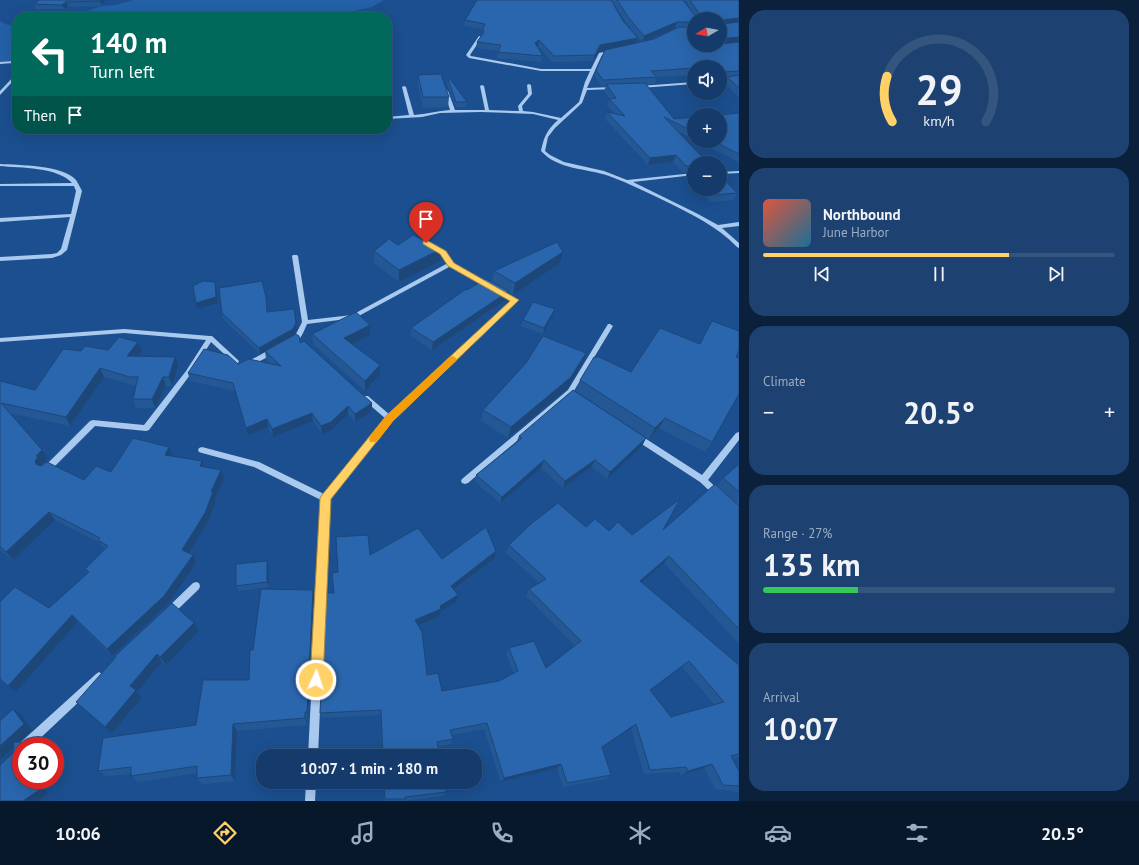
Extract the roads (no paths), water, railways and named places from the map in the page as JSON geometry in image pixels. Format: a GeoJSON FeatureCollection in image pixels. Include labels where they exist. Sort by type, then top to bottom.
{"type":"FeatureCollection","features":[{"type":"Feature","properties":{"kind":"street"},"geometry":{"type":"LineString","coordinates":[[480,37],[468,54],[470,58],[541,70],[593,70]]}},
{"type":"Feature","properties":{"kind":"street"},"geometry":{"type":"LineString","coordinates":[[621,49],[600,54],[587,82],[581,102],[553,127],[546,137],[543,151],[548,157],[561,163],[603,173],[628,181],[717,226],[739,246]]}},
{"type":"Feature","properties":{"kind":"street"},"geometry":{"type":"LineString","coordinates":[[0,63],[12,62]]}},
{"type":"Feature","properties":{"kind":"street"},"geometry":{"type":"LineString","coordinates":[[727,80],[739,79]]}},
{"type":"Feature","properties":{"kind":"street"},"geometry":{"type":"LineString","coordinates":[[0,94],[12,80]]}},
{"type":"Feature","properties":{"kind":"street"},"geometry":{"type":"LineString","coordinates":[[633,87],[687,83]]}},
{"type":"Feature","properties":{"kind":"street"},"geometry":{"type":"LineString","coordinates":[[444,85],[453,112]]}},
{"type":"Feature","properties":{"kind":"street"},"geometry":{"type":"LineString","coordinates":[[482,86],[487,111]]}},
{"type":"Feature","properties":{"kind":"street"},"geometry":{"type":"LineString","coordinates":[[522,112],[520,106],[530,94],[529,86]]}},
{"type":"Feature","properties":{"kind":"street"},"geometry":{"type":"LineString","coordinates":[[404,87],[412,117]]}},
{"type":"Feature","properties":{"kind":"street"},"geometry":{"type":"LineString","coordinates":[[586,88],[618,88]]}},
{"type":"Feature","properties":{"kind":"street"},"geometry":{"type":"LineString","coordinates":[[392,118],[453,112],[487,111],[533,113],[561,119]]}},
{"type":"Feature","properties":{"kind":"street"},"geometry":{"type":"LineString","coordinates":[[0,165],[29,166],[59,173],[73,180],[79,191],[64,250],[59,254],[52,256],[0,259]]}},
{"type":"Feature","properties":{"kind":"street"},"geometry":{"type":"LineString","coordinates":[[727,173],[739,172]]}},
{"type":"Feature","properties":{"kind":"street"},"geometry":{"type":"LineString","coordinates":[[628,181],[687,175]]}},
{"type":"Feature","properties":{"kind":"street"},"geometry":{"type":"LineString","coordinates":[[0,185],[75,184]]}},
{"type":"Feature","properties":{"kind":"street"},"geometry":{"type":"LineString","coordinates":[[0,220],[73,215]]}},
{"type":"Feature","properties":{"kind":"street"},"geometry":{"type":"LineString","coordinates":[[717,226],[739,224]]}},
{"type":"Feature","properties":{"kind":"street"},"geometry":{"type":"LineString","coordinates":[[313,749],[326,498],[390,419],[516,300],[451,264],[443,252],[426,243]]}},
{"type":"Feature","properties":{"kind":"street"},"geometry":{"type":"LineString","coordinates":[[284,344],[298,337],[305,322],[295,256]]}},
{"type":"Feature","properties":{"kind":"street"},"geometry":{"type":"LineString","coordinates":[[305,322],[353,317],[451,264]]}},
{"type":"Feature","properties":{"kind":"street"},"geometry":{"type":"LineString","coordinates":[[465,481],[573,395],[610,326]]}},
{"type":"Feature","properties":{"kind":"street"},"geometry":{"type":"LineString","coordinates":[[0,340],[124,332],[210,338],[242,368],[277,348]]}},
{"type":"Feature","properties":{"kind":"street"},"geometry":{"type":"LineString","coordinates":[[298,337],[304,342]]}},
{"type":"Feature","properties":{"kind":"street"},"geometry":{"type":"LineString","coordinates":[[46,470],[93,424],[146,428],[188,373],[210,338]]}},
{"type":"Feature","properties":{"kind":"street"},"geometry":{"type":"LineString","coordinates":[[361,393],[390,419]]}},
{"type":"Feature","properties":{"kind":"street"},"geometry":{"type":"LineString","coordinates":[[630,432],[703,480],[724,499]]}},
{"type":"Feature","properties":{"kind":"street"},"geometry":{"type":"LineString","coordinates":[[703,480],[739,435]]}},
{"type":"Feature","properties":{"kind":"street"},"geometry":{"type":"LineString","coordinates":[[202,450],[256,464],[326,498]]}},
{"type":"Feature","properties":{"kind":"street"},"geometry":{"type":"LineString","coordinates":[[162,618],[196,586]]}},
{"type":"Feature","properties":{"kind":"street"},"geometry":{"type":"LineString","coordinates":[[35,737],[105,672]]}},
{"type":"Feature","properties":{"kind":"street"},"geometry":{"type":"LineString","coordinates":[[310,801],[311,789]]}}]}
